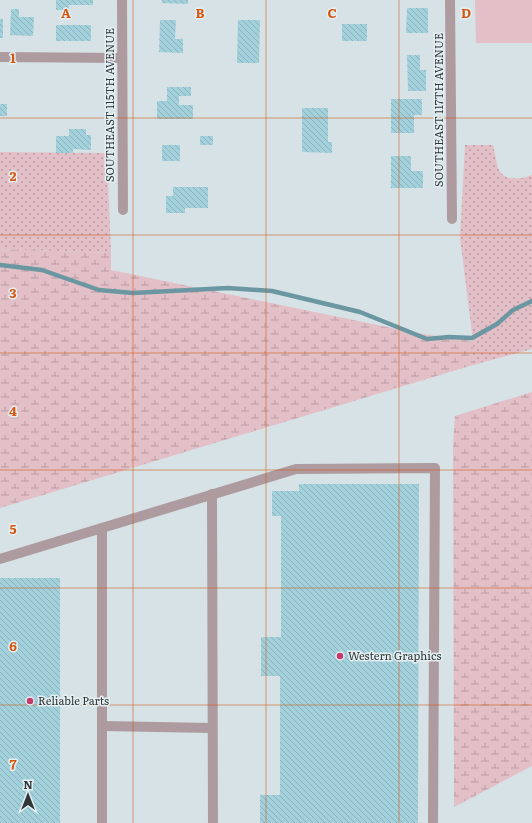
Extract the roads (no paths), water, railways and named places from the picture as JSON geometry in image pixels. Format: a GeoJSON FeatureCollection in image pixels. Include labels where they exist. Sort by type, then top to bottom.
{"type":"FeatureCollection","features":[{"type":"Feature","properties":{"kind":"street","name":"SOUTHEAST 115TH AVENUE"},"geometry":{"type":"LineString","coordinates":[[122,0],[123,210]]}},
{"type":"Feature","properties":{"kind":"street","name":"SOUTHEAST 117TH AVENUE"},"geometry":{"type":"LineString","coordinates":[[450,0],[452,219]]}},
{"type":"Feature","properties":{"kind":"street"},"geometry":{"type":"LineString","coordinates":[[0,57],[122,58]]}},
{"type":"Feature","properties":{"kind":"street"},"geometry":{"type":"LineString","coordinates":[[0,559],[296,469],[435,468],[433,823]]}},
{"type":"Feature","properties":{"kind":"street"},"geometry":{"type":"LineString","coordinates":[[212,494],[213,823]]}},
{"type":"Feature","properties":{"kind":"street"},"geometry":{"type":"LineString","coordinates":[[102,528],[102,823]]}},
{"type":"Feature","properties":{"kind":"street"},"geometry":{"type":"LineString","coordinates":[[102,726],[212,728]]}},
{"type":"Feature","properties":{"kind":"waterway"},"geometry":{"type":"LineString","coordinates":[[0,265],[42,270],[99,290],[133,293],[228,288],[272,291],[360,312],[427,339],[449,337],[472,338],[497,324],[513,310],[532,301]]}},
{"type":"Feature","properties":{"kind":"place","name":"Western Graphics"},"geometry":{"type":"Point","coordinates":[340,656]}},
{"type":"Feature","properties":{"kind":"place","name":"Reliable Parts"},"geometry":{"type":"Point","coordinates":[30,701]}}]}
